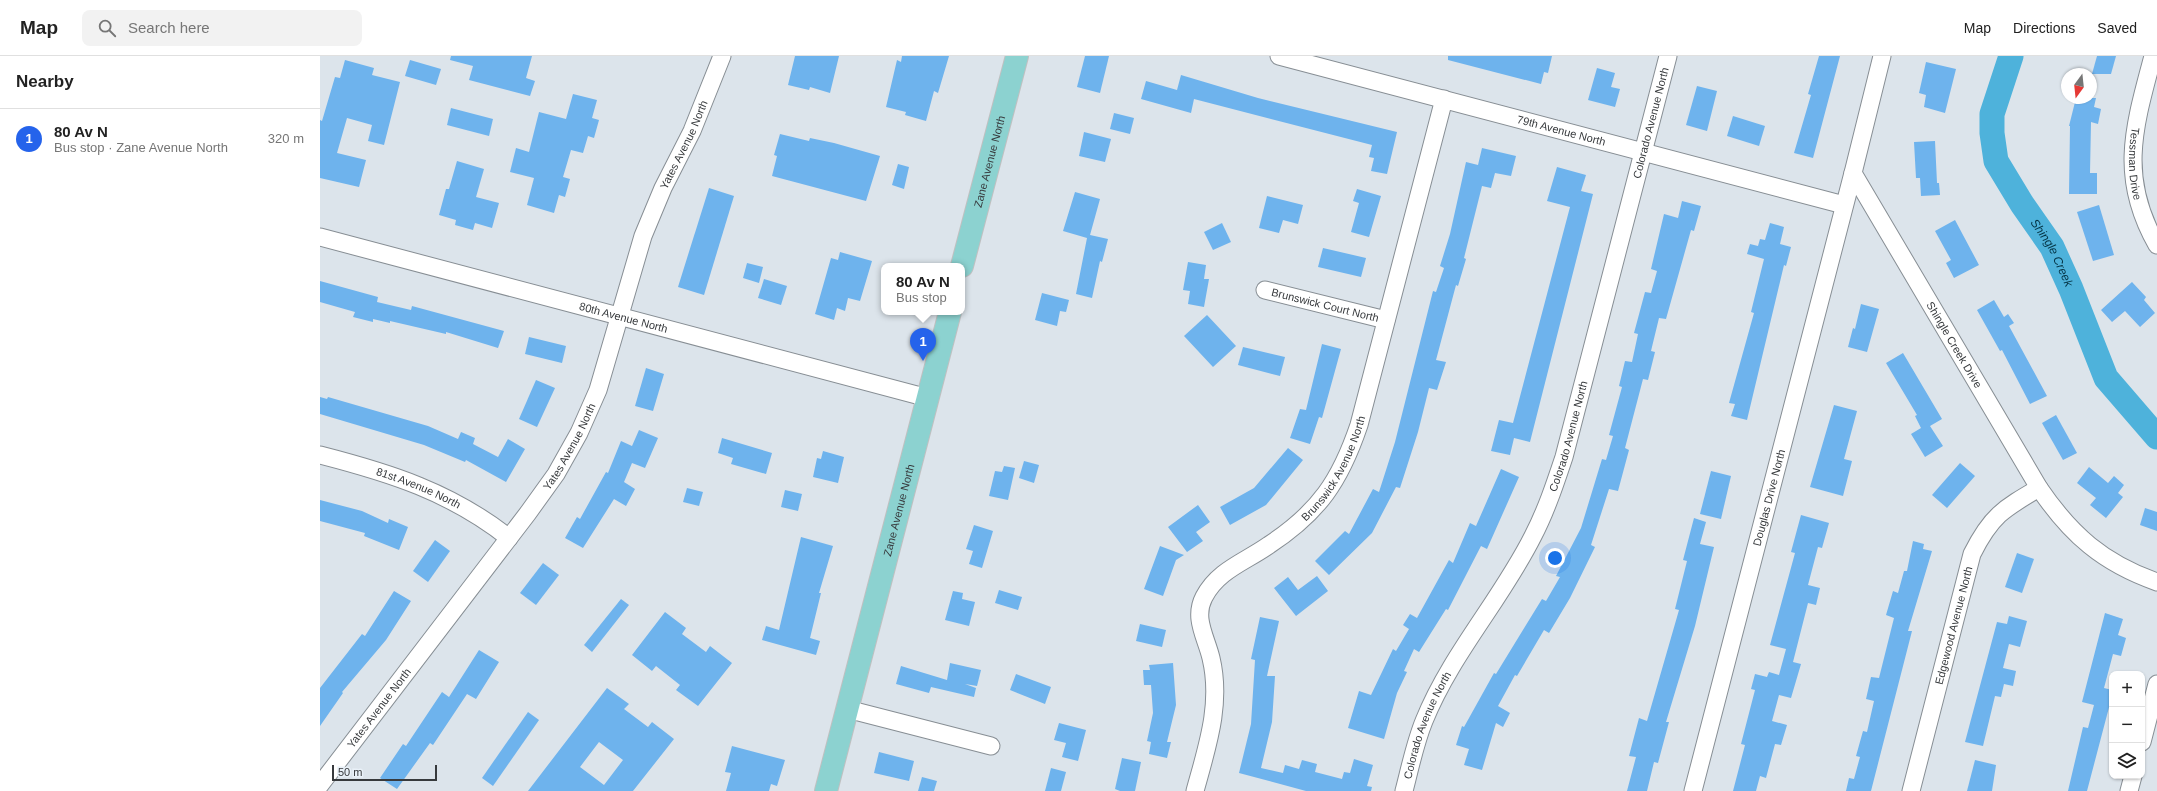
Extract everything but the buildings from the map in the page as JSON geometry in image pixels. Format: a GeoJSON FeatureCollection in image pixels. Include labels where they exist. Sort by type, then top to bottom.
{"type":"FeatureCollection","features":[{"type":"Feature","properties":{"kind":"main road","name":"Zane Avenue North"},"geometry":{"type":"LineString","coordinates":[[963,263],[1017,56]]}},
{"type":"Feature","properties":{"kind":"main road","name":"Zane Avenue North"},"geometry":{"type":"LineString","coordinates":[[826,791],[949,315]]}},
{"type":"Feature","properties":{"kind":"street","name":"Yates Avenue North"},"geometry":{"type":"LineString","coordinates":[[320,785],[509,538],[556,474],[579,433],[598,390],[643,236],[663,188],[692,131],[722,56]]}},
{"type":"Feature","properties":{"kind":"street","name":"79th Avenue North"},"geometry":{"type":"LineString","coordinates":[[1279,56],[1844,205]]}},
{"type":"Feature","properties":{"kind":"street","name":"Colorado Avenue North"},"geometry":{"type":"LineString","coordinates":[[1404,791],[1424,722],[1439,689],[1456,658],[1512,573],[1533,536],[1551,497],[1564,457],[1668,56]]}},
{"type":"Feature","properties":{"kind":"street"},"geometry":{"type":"LineString","coordinates":[[1853,173],[1882,56]]}},
{"type":"Feature","properties":{"kind":"street","name":"Tessman Drive"},"geometry":{"type":"LineString","coordinates":[[2153,56],[2136,120],[2132,149],[2133,180],[2141,209],[2157,245]]}},
{"type":"Feature","properties":{"kind":"street","name":"Brunswick Avenue North"},"geometry":{"type":"LineString","coordinates":[[1195,791],[1215,710],[1215,683],[1211,657],[1202,633],[1200,616],[1203,599],[1211,584],[1223,572],[1268,546],[1294,528],[1317,507],[1335,482],[1349,455],[1359,425],[1444,99]]}},
{"type":"Feature","properties":{"kind":"street","name":"Douglas Drive North"},"geometry":{"type":"LineString","coordinates":[[1693,791],[1853,173]]}},
{"type":"Feature","properties":{"kind":"street","name":"Shingle Creek Drive"},"geometry":{"type":"LineString","coordinates":[[1853,173],[2039,488],[2057,514],[2085,543],[2104,557],[2132,573],[2157,582]]}},
{"type":"Feature","properties":{"kind":"street","name":"80th Avenue North"},"geometry":{"type":"LineString","coordinates":[[320,237],[928,398]]}},
{"type":"Feature","properties":{"kind":"street","name":"Brunswick Court North"},"geometry":{"type":"LineString","coordinates":[[1265,290],[1386,320]]}},
{"type":"Feature","properties":{"kind":"street","name":"81st Avenue North"},"geometry":{"type":"LineString","coordinates":[[320,455],[379,470],[420,485],[459,504],[509,538]]}},
{"type":"Feature","properties":{"kind":"street","name":"Edgewood Avenue North"},"geometry":{"type":"LineString","coordinates":[[1911,791],[1972,554],[1983,532],[1998,513],[2039,488]]}},
{"type":"Feature","properties":{"kind":"street"},"geometry":{"type":"LineString","coordinates":[[2145,730],[2157,684]]}},
{"type":"Feature","properties":{"kind":"street"},"geometry":{"type":"LineString","coordinates":[[848,709],[991,746]]}},
{"type":"Feature","properties":{"kind":"street"},"geometry":{"type":"LineString","coordinates":[[2129,791],[2132,779]]}},
{"type":"Feature","properties":{"kind":"waterway","name":"Shingle Creek"},"geometry":{"type":"LineString","coordinates":[[2011,56],[1992,114],[1992,133],[1996,161],[2022,204],[2052,247],[2071,289],[2106,378],[2157,437]]}},
{"type":"Feature","properties":{"kind":"place","name":"80 Av N"},"geometry":{"type":"Point","coordinates":[923,361]}}]}
